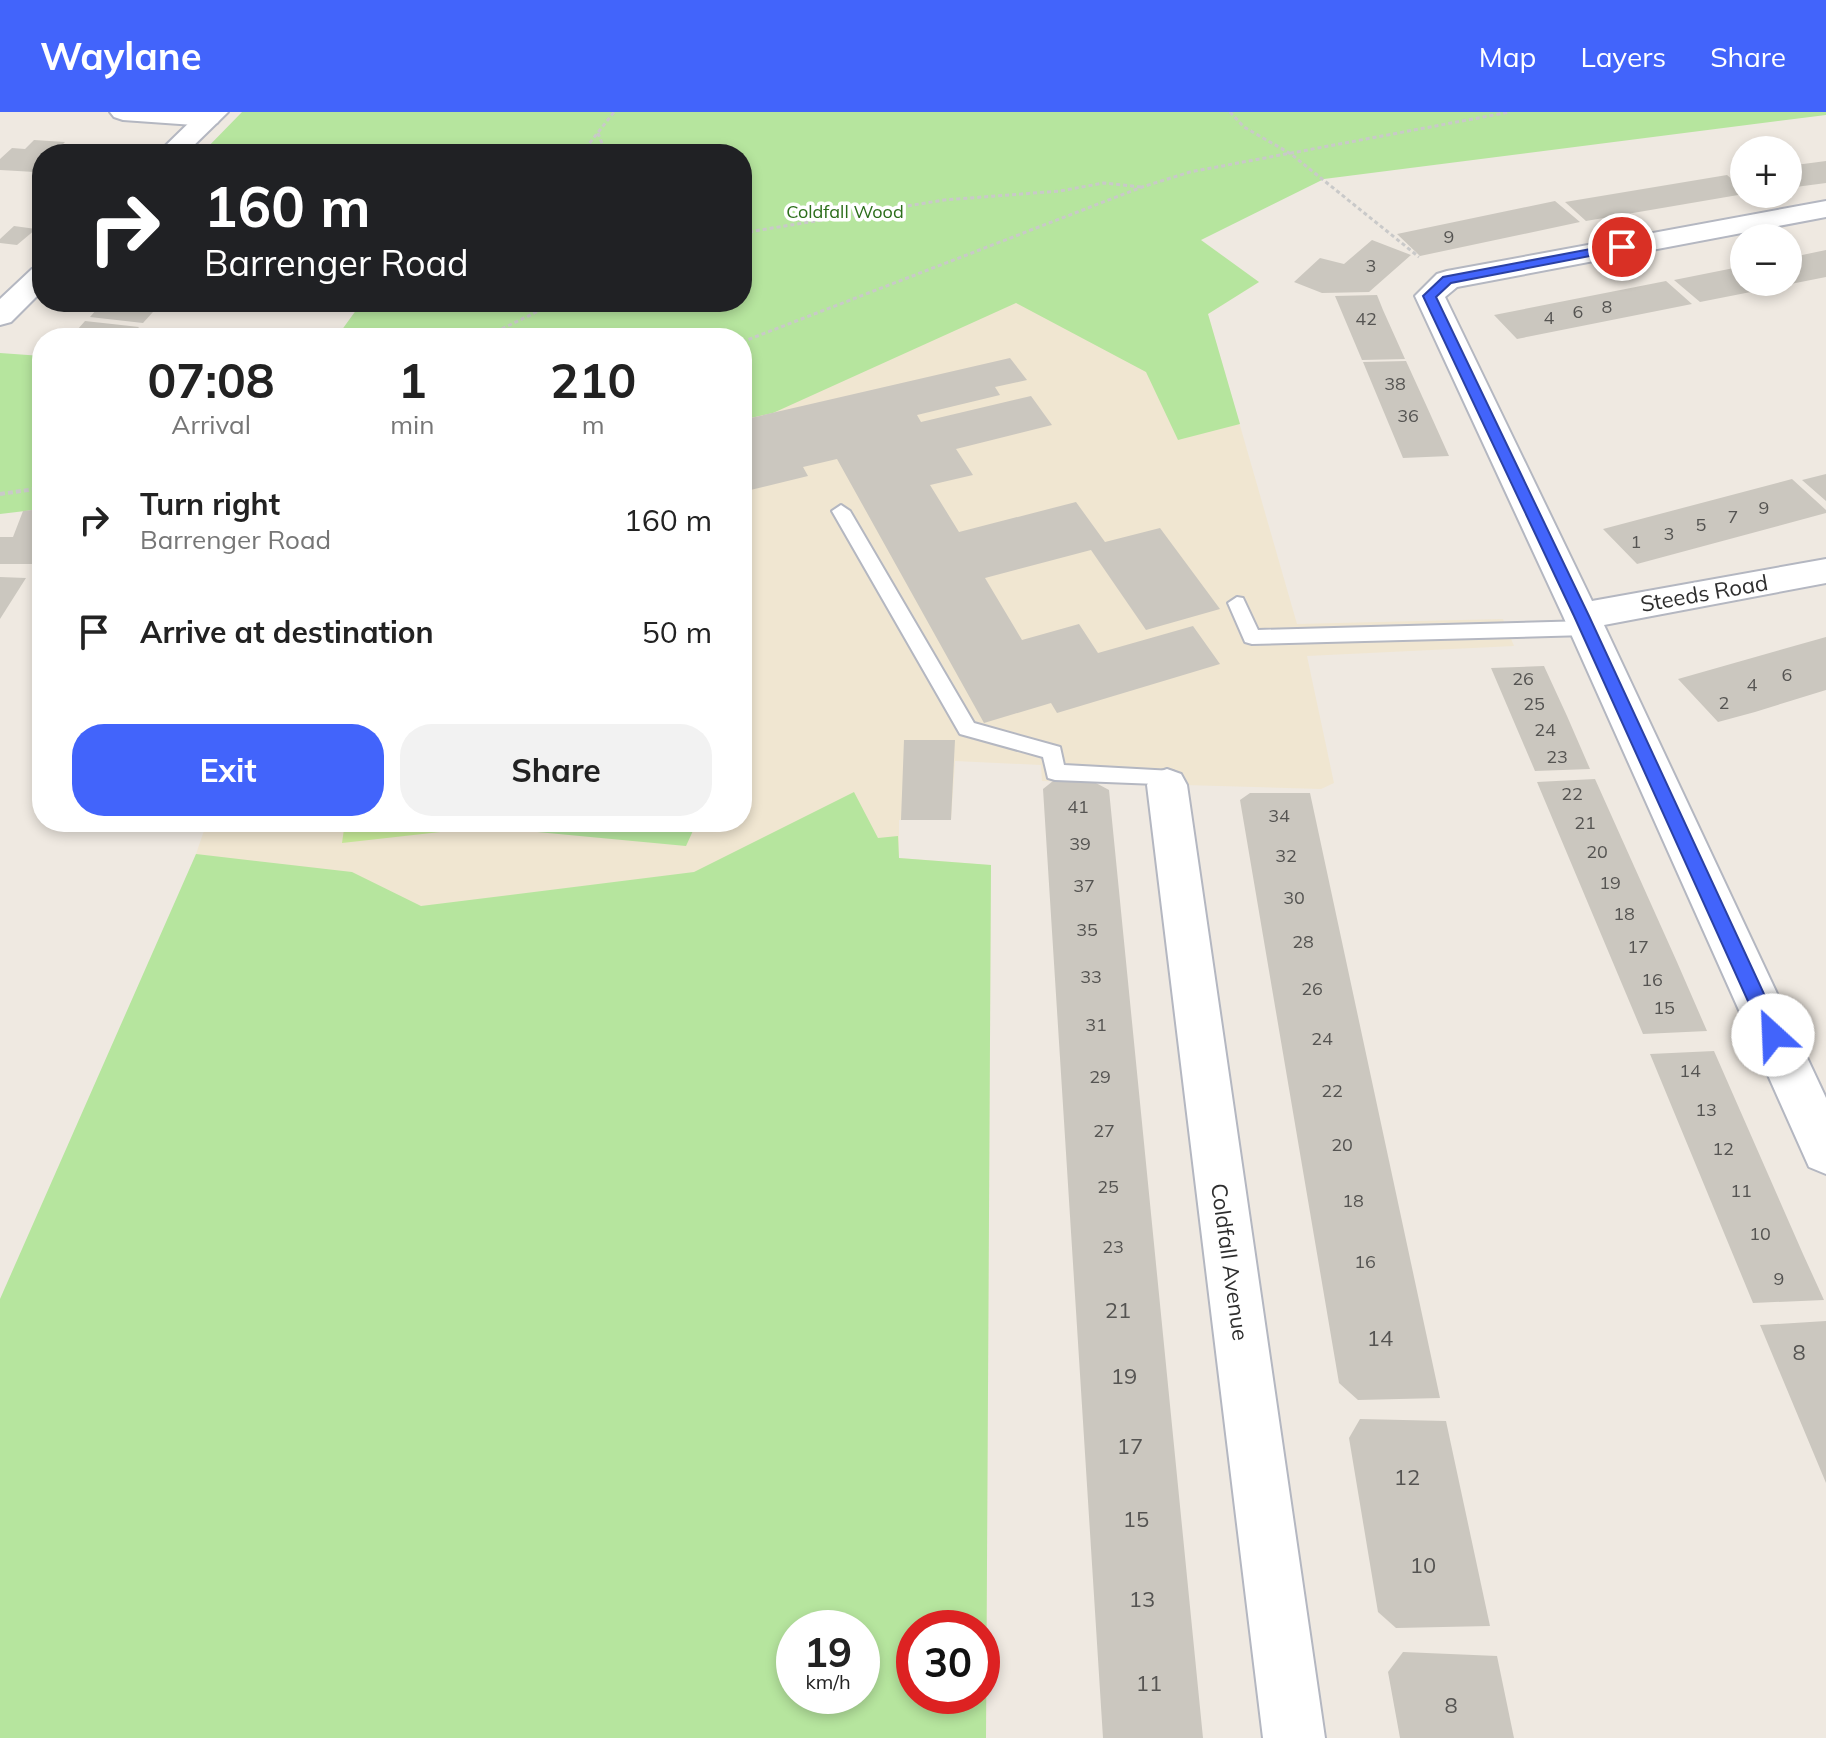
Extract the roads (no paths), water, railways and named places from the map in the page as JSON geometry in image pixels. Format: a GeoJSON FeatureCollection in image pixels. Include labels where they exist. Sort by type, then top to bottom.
{"type":"FeatureCollection","features":[{"type":"Feature","properties":{"kind":"street"},"geometry":{"type":"LineString","coordinates":[[123,112],[211,115]]}},
{"type":"Feature","properties":{"kind":"street"},"geometry":{"type":"LineString","coordinates":[[181,144],[211,115]]}},
{"type":"Feature","properties":{"kind":"street"},"geometry":{"type":"LineString","coordinates":[[1826,209],[1447,280],[1430,296],[1584,622],[1826,1151]]}},
{"type":"Feature","properties":{"kind":"street"},"geometry":{"type":"LineString","coordinates":[[0,316],[32,285]]}},
{"type":"Feature","properties":{"kind":"street","name":"Steeds Road"},"geometry":{"type":"LineString","coordinates":[[1584,622],[1826,571]]}},
{"type":"Feature","properties":{"kind":"street","name":"Coldfall Avenue"},"geometry":{"type":"LineString","coordinates":[[1167,785],[1294,1738]]}},
{"type":"Feature","properties":{"kind":"lane"},"geometry":{"type":"LineString","coordinates":[[841,511],[967,729],[1053,752],[1055,772],[1166,777],[1167,785]]}},
{"type":"Feature","properties":{"kind":"lane"},"geometry":{"type":"LineString","coordinates":[[1237,603],[1252,637],[1584,622]]}},
{"type":"Feature","properties":{"kind":"park label","name":"Coldfall Wood"},"geometry":{"type":"Point","coordinates":[845,212]}}]}
